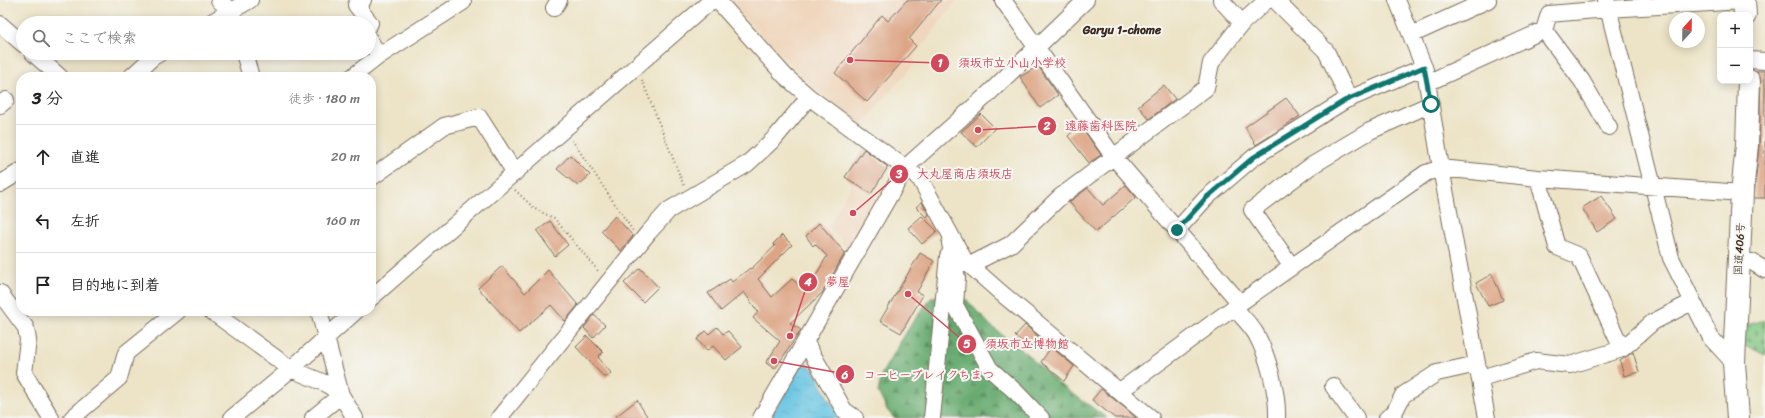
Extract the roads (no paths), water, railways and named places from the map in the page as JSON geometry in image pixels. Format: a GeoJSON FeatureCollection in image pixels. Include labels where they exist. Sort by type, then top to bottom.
{"type":"FeatureCollection","features":[{"type":"Feature","properties":{"kind":"highway","name":"国道406号"},"geometry":{"type":"LineString","coordinates":[[1738,418],[1734,363],[1742,193],[1747,145],[1749,84]]}},
{"type":"Feature","properties":{"kind":"street"},"geometry":{"type":"LineString","coordinates":[[228,11],[250,0]]}},
{"type":"Feature","properties":{"kind":"street"},"geometry":{"type":"LineString","coordinates":[[363,0],[356,5],[365,16]]}},
{"type":"Feature","properties":{"kind":"street"},"geometry":{"type":"LineString","coordinates":[[376,58],[463,2],[462,0]]}},
{"type":"Feature","properties":{"kind":"street"},"geometry":{"type":"LineString","coordinates":[[376,294],[712,0]]}},
{"type":"Feature","properties":{"kind":"street"},"geometry":{"type":"LineString","coordinates":[[717,0],[785,76],[810,97],[920,179],[949,236],[965,261],[1151,418]]}},
{"type":"Feature","properties":{"kind":"street"},"geometry":{"type":"LineString","coordinates":[[1004,0],[1112,156],[1177,230],[1237,305],[1255,332],[1264,351],[1276,401],[1277,418]]}},
{"type":"Feature","properties":{"kind":"street"},"geometry":{"type":"LineString","coordinates":[[762,418],[795,358],[806,343],[906,168],[923,154],[1086,0]]}},
{"type":"Feature","properties":{"kind":"street"},"geometry":{"type":"LineString","coordinates":[[1221,0],[1242,23]]}},
{"type":"Feature","properties":{"kind":"street"},"geometry":{"type":"LineString","coordinates":[[970,265],[1011,244],[1060,197],[1112,156],[1206,88],[1211,63],[1242,23],[1267,0]]}},
{"type":"Feature","properties":{"kind":"street"},"geometry":{"type":"LineString","coordinates":[[1275,0],[1326,51],[1348,99]]}},
{"type":"Feature","properties":{"kind":"street"},"geometry":{"type":"LineString","coordinates":[[1398,0],[1424,67],[1487,418]]}},
{"type":"Feature","properties":{"kind":"street"},"geometry":{"type":"LineString","coordinates":[[1411,35],[1488,0]]}},
{"type":"Feature","properties":{"kind":"street"},"geometry":{"type":"LineString","coordinates":[[1607,4],[1671,258],[1711,338],[1734,363]]}},
{"type":"Feature","properties":{"kind":"street"},"geometry":{"type":"LineString","coordinates":[[1609,127],[1582,81],[1544,30],[1549,7],[1607,4],[1744,5]]}},
{"type":"Feature","properties":{"kind":"street"},"geometry":{"type":"LineString","coordinates":[[0,24],[16,38]]}},
{"type":"Feature","properties":{"kind":"street"},"geometry":{"type":"LineString","coordinates":[[1427,83],[1544,30]]}},
{"type":"Feature","properties":{"kind":"street"},"geometry":{"type":"LineString","coordinates":[[376,51],[379,56]]}},
{"type":"Feature","properties":{"kind":"street"},"geometry":{"type":"LineString","coordinates":[[41,60],[54,72]]}},
{"type":"Feature","properties":{"kind":"street"},"geometry":{"type":"LineString","coordinates":[[136,72],[150,60]]}},
{"type":"Feature","properties":{"kind":"street"},"geometry":{"type":"LineString","coordinates":[[246,60],[250,72]]}},
{"type":"Feature","properties":{"kind":"street"},"geometry":{"type":"LineString","coordinates":[[358,72],[374,60]]}},
{"type":"Feature","properties":{"kind":"street"},"geometry":{"type":"LineString","coordinates":[[1753,60],[1765,61]]}},
{"type":"Feature","properties":{"kind":"street"},"geometry":{"type":"LineString","coordinates":[[1177,230],[1206,198],[1254,157],[1348,99],[1424,67]]}},
{"type":"Feature","properties":{"kind":"street"},"geometry":{"type":"LineString","coordinates":[[499,418],[640,242],[669,210],[747,164],[775,138],[810,97]]}},
{"type":"Feature","properties":{"kind":"street"},"geometry":{"type":"LineString","coordinates":[[1292,267],[1252,210],[1274,192],[1324,158],[1370,131],[1431,104]]}},
{"type":"Feature","properties":{"kind":"street"},"geometry":{"type":"LineString","coordinates":[[376,174],[444,126],[479,117],[510,177]]}},
{"type":"Feature","properties":{"kind":"street"},"geometry":{"type":"LineString","coordinates":[[1120,391],[1237,305],[1426,173],[1441,168],[1538,178],[1742,193]]}},
{"type":"Feature","properties":{"kind":"street"},"geometry":{"type":"LineString","coordinates":[[0,184],[16,173]]}},
{"type":"Feature","properties":{"kind":"street"},"geometry":{"type":"LineString","coordinates":[[1538,178],[1557,247],[1579,256],[1622,349]]}},
{"type":"Feature","properties":{"kind":"street"},"geometry":{"type":"LineString","coordinates":[[932,418],[949,236]]}},
{"type":"Feature","properties":{"kind":"street"},"geometry":{"type":"LineString","coordinates":[[949,236],[957,278],[955,305],[990,369],[1016,392],[1041,418]]}},
{"type":"Feature","properties":{"kind":"street"},"geometry":{"type":"LineString","coordinates":[[1739,261],[1752,262],[1765,270]]}},
{"type":"Feature","properties":{"kind":"street"},"geometry":{"type":"LineString","coordinates":[[0,293],[16,315]]}},
{"type":"Feature","properties":{"kind":"street"},"geometry":{"type":"LineString","coordinates":[[1388,418],[1394,413],[1403,395],[1437,373],[1479,371],[1536,361],[1570,365],[1622,349],[1652,322],[1692,302]]}},
{"type":"Feature","properties":{"kind":"street"},"geometry":{"type":"LineString","coordinates":[[17,316],[26,328],[28,340],[24,373],[51,418]]}},
{"type":"Feature","properties":{"kind":"street"},"geometry":{"type":"LineString","coordinates":[[72,418],[119,378],[126,353],[172,316]]}},
{"type":"Feature","properties":{"kind":"street"},"geometry":{"type":"LineString","coordinates":[[218,316],[291,369],[327,384],[341,395]]}},
{"type":"Feature","properties":{"kind":"street"},"geometry":{"type":"LineString","coordinates":[[321,316],[341,395],[355,418]]}},
{"type":"Feature","properties":{"kind":"street"},"geometry":{"type":"LineString","coordinates":[[232,418],[291,369],[350,316]]}},
{"type":"Feature","properties":{"kind":"street"},"geometry":{"type":"LineString","coordinates":[[806,343],[844,410],[854,418]]}},
{"type":"Feature","properties":{"kind":"street"},"geometry":{"type":"LineString","coordinates":[[1333,386],[1356,418]]}},
{"type":"Feature","properties":{"kind":"street"},"geometry":{"type":"LineString","coordinates":[[313,418],[341,395]]}},
{"type":"Feature","properties":{"kind":"water"},"geometry":{"type":"Polygon","coordinates":[[[805,363],[813,370],[832,404],[846,418],[770,418],[799,368],[805,363]]]}},
{"type":"Feature","properties":{"kind":"place","name":"須坂市立小山小学校"},"geometry":{"type":"Point","coordinates":[850,60]}},
{"type":"Feature","properties":{"kind":"place","name":"遠藤歯科医院"},"geometry":{"type":"Point","coordinates":[978,130]}},
{"type":"Feature","properties":{"kind":"place","name":"大丸屋商店須坂店"},"geometry":{"type":"Point","coordinates":[853,213]}},
{"type":"Feature","properties":{"kind":"place","name":"須坂市立博物館"},"geometry":{"type":"Point","coordinates":[908,294]}},
{"type":"Feature","properties":{"kind":"place","name":"夢屋"},"geometry":{"type":"Point","coordinates":[790,336]}},
{"type":"Feature","properties":{"kind":"place","name":"コーヒーブレイクちまつ"},"geometry":{"type":"Point","coordinates":[774,361]}},
{"type":"Feature","properties":{"kind":"district","name":"Garyu 1-chome"},"geometry":{"type":"Point","coordinates":[1122,30]}}]}
